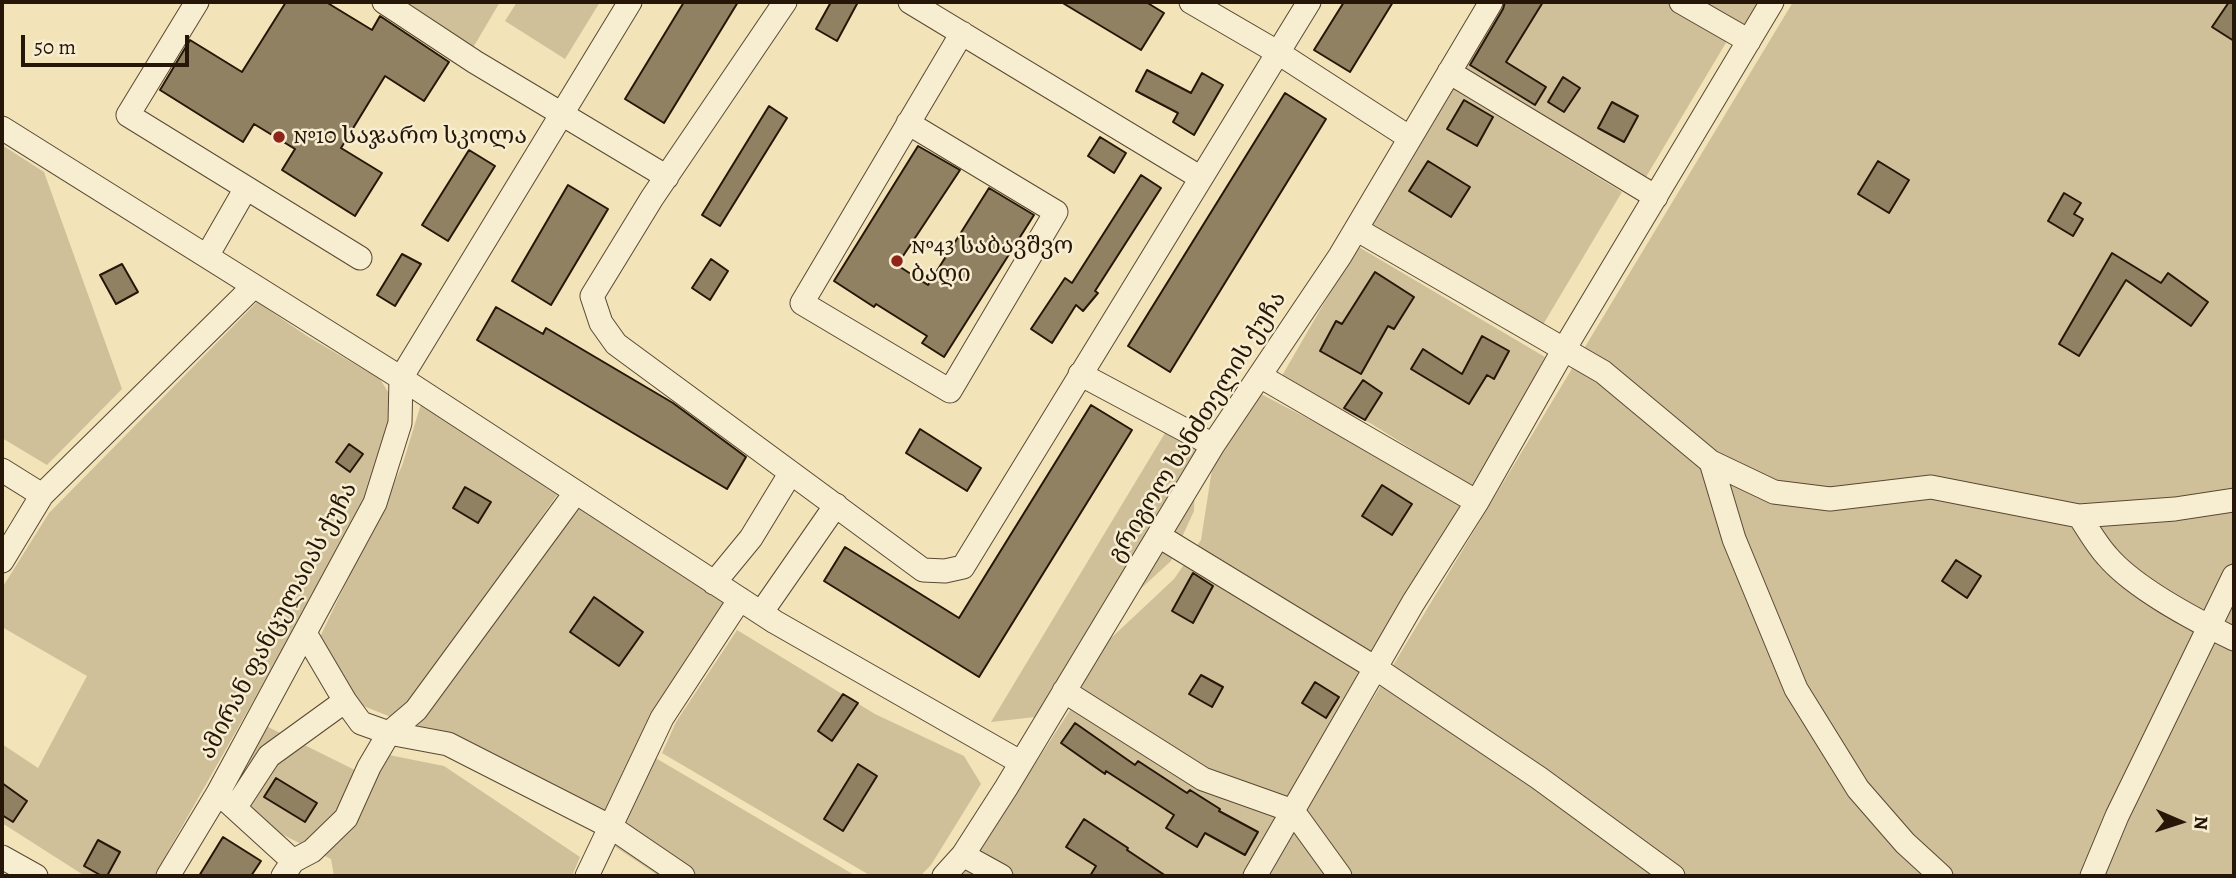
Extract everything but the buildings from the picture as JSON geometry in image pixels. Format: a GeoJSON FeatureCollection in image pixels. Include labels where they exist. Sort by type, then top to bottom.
{"type":"FeatureCollection","features":[{"type":"Feature","properties":{"kind":"street"},"geometry":{"type":"LineString","coordinates":[[197,2],[128,115],[360,258]]}},
{"type":"Feature","properties":{"kind":"street"},"geometry":{"type":"LineString","coordinates":[[384,2],[475,62],[667,177]]}},
{"type":"Feature","properties":{"kind":"street"},"geometry":{"type":"LineString","coordinates":[[401,377],[630,2]]}},
{"type":"Feature","properties":{"kind":"street"},"geometry":{"type":"LineString","coordinates":[[785,2],[667,177],[592,296],[601,323],[616,344],[923,570],[945,571],[964,567],[1309,2]]}},
{"type":"Feature","properties":{"kind":"street"},"geometry":{"type":"LineString","coordinates":[[910,2],[1201,178]]}},
{"type":"Feature","properties":{"kind":"street"},"geometry":{"type":"LineString","coordinates":[[1191,2],[1277,52],[1410,138]]}},
{"type":"Feature","properties":{"kind":"street","name":"გრიგოლ ხანძთელის ქუჩა"},"geometry":{"type":"LineString","coordinates":[[944,876],[963,855],[1213,445],[1356,229],[1491,2]]}},
{"type":"Feature","properties":{"kind":"street"},"geometry":{"type":"LineString","coordinates":[[1681,2],[1749,41]]}},
{"type":"Feature","properties":{"kind":"street"},"geometry":{"type":"LineString","coordinates":[[1255,876],[1413,603],[1477,502],[1563,351],[1772,2]]}},
{"type":"Feature","properties":{"kind":"street"},"geometry":{"type":"LineString","coordinates":[[908,123],[1056,212],[950,391],[802,303],[908,123],[962,33]]}},
{"type":"Feature","properties":{"kind":"street"},"geometry":{"type":"LineString","coordinates":[[1449,72],[1656,197]]}},
{"type":"Feature","properties":{"kind":"street"},"geometry":{"type":"LineString","coordinates":[[2,128],[401,377],[761,613],[1020,762]]}},
{"type":"Feature","properties":{"kind":"street"},"geometry":{"type":"LineString","coordinates":[[207,256],[246,188]]}},
{"type":"Feature","properties":{"kind":"street"},"geometry":{"type":"LineString","coordinates":[[1356,229],[1603,372],[1711,462],[1774,492],[1830,499],[1930,487],[2079,516],[2175,509],[2234,500]]}},
{"type":"Feature","properties":{"kind":"street"},"geometry":{"type":"LineString","coordinates":[[2,561],[42,495],[254,286]]}},
{"type":"Feature","properties":{"kind":"street"},"geometry":{"type":"LineString","coordinates":[[1080,374],[1213,445]]}},
{"type":"Feature","properties":{"kind":"street"},"geometry":{"type":"LineString","coordinates":[[1260,376],[1477,502]]}},
{"type":"Feature","properties":{"kind":"street","name":"ამირან ფანცულაიას ქუჩა"},"geometry":{"type":"LineString","coordinates":[[167,876],[218,793],[375,503],[400,423],[401,377]]}},
{"type":"Feature","properties":{"kind":"street"},"geometry":{"type":"LineString","coordinates":[[1711,462],[1734,539],[1796,689],[1858,789],[1905,843],[1941,876]]}},
{"type":"Feature","properties":{"kind":"street"},"geometry":{"type":"LineString","coordinates":[[2,470],[42,495]]}},
{"type":"Feature","properties":{"kind":"street"},"geometry":{"type":"LineString","coordinates":[[715,583],[751,538],[790,474]]}},
{"type":"Feature","properties":{"kind":"street"},"geometry":{"type":"LineString","coordinates":[[218,793],[235,808],[288,869],[312,851],[346,818],[369,767],[389,733],[416,710],[576,492]]}},
{"type":"Feature","properties":{"kind":"street"},"geometry":{"type":"LineString","coordinates":[[761,613],[836,505]]}},
{"type":"Feature","properties":{"kind":"street"},"geometry":{"type":"LineString","coordinates":[[2079,516],[2106,555],[2129,578],[2209,627],[2234,639]]}},
{"type":"Feature","properties":{"kind":"street"},"geometry":{"type":"LineString","coordinates":[[1159,536],[1377,669],[1539,778],[1674,876]]}},
{"type":"Feature","properties":{"kind":"street"},"geometry":{"type":"LineString","coordinates":[[2092,876],[2117,816],[2234,576]]}},
{"type":"Feature","properties":{"kind":"street"},"geometry":{"type":"LineString","coordinates":[[587,876],[662,718],[740,599]]}},
{"type":"Feature","properties":{"kind":"street"},"geometry":{"type":"LineString","coordinates":[[305,633],[361,723],[389,733],[448,744],[611,827],[683,876]]}},
{"type":"Feature","properties":{"kind":"street"},"geometry":{"type":"LineString","coordinates":[[1063,691],[1203,779],[1293,811],[1340,876]]}},
{"type":"Feature","properties":{"kind":"street"},"geometry":{"type":"LineString","coordinates":[[235,808],[269,756],[345,701]]}},
{"type":"Feature","properties":{"kind":"street"},"geometry":{"type":"LineString","coordinates":[[963,855],[1001,876]]}},
{"type":"Feature","properties":{"kind":"street"},"geometry":{"type":"LineString","coordinates":[[2,857],[37,876]]}},
{"type":"Feature","properties":{"kind":"shaded area"},"geometry":{"type":"Polygon","coordinates":[[[400,2],[500,2],[471,51],[400,2]]]}},
{"type":"Feature","properties":{"kind":"shaded area"},"geometry":{"type":"Polygon","coordinates":[[[517,2],[600,2],[565,59],[505,21],[517,2]]]}},
{"type":"Feature","properties":{"kind":"shaded area"},"geometry":{"type":"Polygon","coordinates":[[[1502,2],[1672,2],[1730,36],[1643,182],[1460,72],[1502,2]]]}},
{"type":"Feature","properties":{"kind":"shaded area"},"geometry":{"type":"Polygon","coordinates":[[[1688,2],[1765,2],[1745,35],[1688,2]]]}},
{"type":"Feature","properties":{"kind":"shaded area"},"geometry":{"type":"Polygon","coordinates":[[[1793,2],[2234,2],[2234,876],[1266,876],[1793,2]]]}},
{"type":"Feature","properties":{"kind":"shaded area"},"geometry":{"type":"Polygon","coordinates":[[[1451,88],[1622,192],[1541,328],[1365,232],[1451,88]]]}},
{"type":"Feature","properties":{"kind":"shaded area"},"geometry":{"type":"Polygon","coordinates":[[[2,145],[44,172],[122,389],[47,465],[2,438],[2,145]]]}},
{"type":"Feature","properties":{"kind":"shaded area"},"geometry":{"type":"Polygon","coordinates":[[[1357,246],[1545,357],[1477,490],[1370,423],[1279,381],[1357,246]]]}},
{"type":"Feature","properties":{"kind":"shaded area"},"geometry":{"type":"Polygon","coordinates":[[[257,302],[307,336],[380,379],[395,403],[366,495],[323,578],[154,876],[85,876],[2,823],[2,744],[38,768],[87,676],[2,627],[2,588],[49,513],[257,302]]]}},
{"type":"Feature","properties":{"kind":"shaded area"},"geometry":{"type":"Polygon","coordinates":[[[1261,394],[1343,437],[1472,492],[1244,876],[962,876],[1078,698],[1093,655],[1174,579],[1201,540],[1213,463],[1261,394]]]}},
{"type":"Feature","properties":{"kind":"shaded area"},"geometry":{"type":"Polygon","coordinates":[[[421,404],[559,492],[433,673],[396,719],[356,703],[319,639],[402,466],[421,404]]]}},
{"type":"Feature","properties":{"kind":"shaded area"},"geometry":{"type":"Polygon","coordinates":[[[1165,433],[1196,449],[1194,511],[1171,561],[1088,637],[1044,716],[991,722],[1165,433]]]}},
{"type":"Feature","properties":{"kind":"shaded area"},"geometry":{"type":"Polygon","coordinates":[[[581,507],[729,606],[642,750],[856,876],[659,876],[458,742],[403,731],[581,507]]]}},
{"type":"Feature","properties":{"kind":"shaded area"},"geometry":{"type":"Polygon","coordinates":[[[737,630],[875,714],[964,756],[981,784],[931,865],[920,876],[871,876],[662,753],[676,722],[737,630]]]}},
{"type":"Feature","properties":{"kind":"shaded area"},"geometry":{"type":"Polygon","coordinates":[[[264,725],[365,775],[389,755],[444,766],[580,857],[572,876],[334,876],[331,859],[224,805],[264,725]]]}},
{"type":"Feature","properties":{"kind":"place","name":"№10 საჯარო სკოლა"},"geometry":{"type":"Point","coordinates":[279,137]}},
{"type":"Feature","properties":{"kind":"place","name":"№43 საბავშვო ბაღი"},"geometry":{"type":"Point","coordinates":[897,261]}}]}
